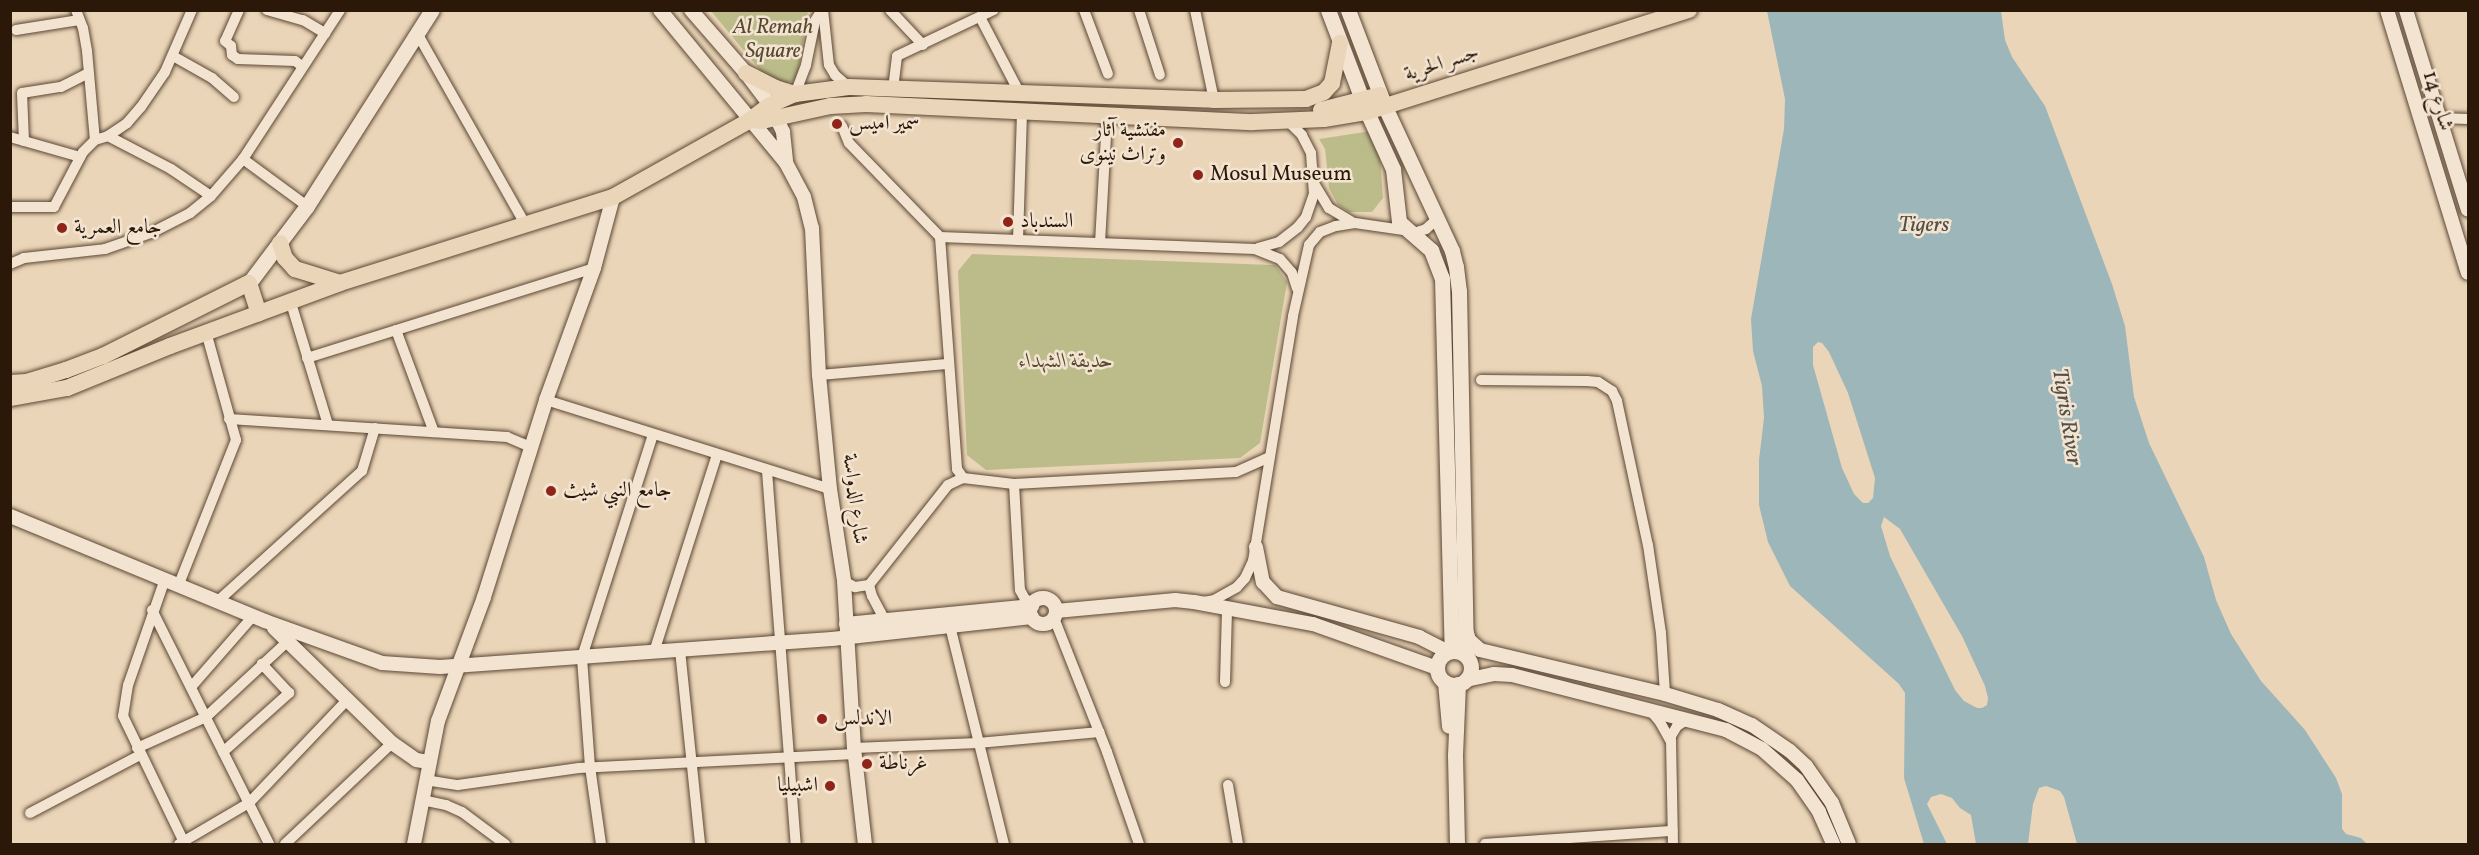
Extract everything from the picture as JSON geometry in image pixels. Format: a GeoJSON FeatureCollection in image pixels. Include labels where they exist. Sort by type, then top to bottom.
{"type":"FeatureCollection","features":[{"type":"Feature","properties":{"kind":"main road"},"geometry":{"type":"LineString","coordinates":[[10,383],[27,382],[103,356],[249,283],[307,206],[432,10]]}},
{"type":"Feature","properties":{"kind":"main road"},"geometry":{"type":"LineString","coordinates":[[1328,10],[1364,106],[1393,168],[1397,216],[1407,231],[1431,250],[1442,278],[1456,653],[1471,668],[1456,682],[1450,744],[1455,755],[1457,844]]}},
{"type":"Feature","properties":{"kind":"main road"},"geometry":{"type":"LineString","coordinates":[[1348,10],[1382,101],[1452,251],[1459,283],[1466,630],[1456,653]]}},
{"type":"Feature","properties":{"kind":"main road","name":"جسر الحرية"},"geometry":{"type":"LineString","coordinates":[[1296,121],[1312,112],[1364,106],[1514,64],[1689,10]]}},
{"type":"Feature","properties":{"kind":"main road"},"geometry":{"type":"LineString","coordinates":[[774,111],[795,94],[817,89],[849,87],[1214,100],[1306,99],[1318,96],[1329,88],[1335,77],[1340,43]]}},
{"type":"Feature","properties":{"kind":"main road"},"geometry":{"type":"LineString","coordinates":[[746,73],[775,88],[795,94]]}},
{"type":"Feature","properties":{"kind":"main road"},"geometry":{"type":"LineString","coordinates":[[10,398],[68,388],[206,332],[340,284],[613,197],[750,120],[774,111],[852,104],[1107,116],[1296,121]]}},
{"type":"Feature","properties":{"kind":"main road"},"geometry":{"type":"LineString","coordinates":[[280,243],[285,258],[295,269],[340,284]]}},
{"type":"Feature","properties":{"kind":"main road"},"geometry":{"type":"LineString","coordinates":[[249,283],[259,313]]}},
{"type":"Feature","properties":{"kind":"main road"},"geometry":{"type":"LineString","coordinates":[[1456,653],[1442,656],[1437,668],[1456,682]]}},
{"type":"Feature","properties":{"kind":"street"},"geometry":{"type":"LineString","coordinates":[[10,207],[54,207],[80,157],[95,140],[108,136],[127,123],[141,107],[173,56],[192,10]]}},
{"type":"Feature","properties":{"kind":"street"},"geometry":{"type":"LineString","coordinates":[[238,10],[225,41],[231,46],[232,55],[238,59],[295,61],[302,66]]}},
{"type":"Feature","properties":{"kind":"street"},"geometry":{"type":"LineString","coordinates":[[267,10],[303,20],[325,33]]}},
{"type":"Feature","properties":{"kind":"street"},"geometry":{"type":"LineString","coordinates":[[10,264],[24,258],[105,249],[151,233],[190,213],[211,196],[243,159],[340,10]]}},
{"type":"Feature","properties":{"kind":"street","name":"شارع الدواسة"},"geometry":{"type":"LineString","coordinates":[[660,10],[786,163],[804,197],[812,228],[819,375],[830,489],[844,581],[855,751],[865,844]]}},
{"type":"Feature","properties":{"kind":"street"},"geometry":{"type":"LineString","coordinates":[[691,10],[746,73],[774,111]]}},
{"type":"Feature","properties":{"kind":"street"},"geometry":{"type":"LineString","coordinates":[[823,10],[829,65],[835,75],[849,87]]}},
{"type":"Feature","properties":{"kind":"street"},"geometry":{"type":"LineString","coordinates":[[795,94],[806,65],[815,21],[823,10]]}},
{"type":"Feature","properties":{"kind":"street"},"geometry":{"type":"LineString","coordinates":[[890,10],[923,45]]}},
{"type":"Feature","properties":{"kind":"street"},"geometry":{"type":"LineString","coordinates":[[893,89],[897,56],[994,10]]}},
{"type":"Feature","properties":{"kind":"street"},"geometry":{"type":"LineString","coordinates":[[1084,10],[1108,74]]}},
{"type":"Feature","properties":{"kind":"street"},"geometry":{"type":"LineString","coordinates":[[1139,10],[1160,75]]}},
{"type":"Feature","properties":{"kind":"street"},"geometry":{"type":"LineString","coordinates":[[1195,10],[1214,100]]}},
{"type":"Feature","properties":{"kind":"street","name":"شارع 14"},"geometry":{"type":"LineString","coordinates":[[2387,10],[2469,273]]}},
{"type":"Feature","properties":{"kind":"street","name":"شارع 14"},"geometry":{"type":"LineString","coordinates":[[2406,10],[2469,210]]}},
{"type":"Feature","properties":{"kind":"street"},"geometry":{"type":"LineString","coordinates":[[16,30],[77,15],[87,51],[95,140]]}},
{"type":"Feature","properties":{"kind":"street"},"geometry":{"type":"LineString","coordinates":[[980,17],[1019,92]]}},
{"type":"Feature","properties":{"kind":"street"},"geometry":{"type":"LineString","coordinates":[[417,33],[526,226]]}},
{"type":"Feature","properties":{"kind":"street"},"geometry":{"type":"LineString","coordinates":[[173,56],[212,78],[234,97]]}},
{"type":"Feature","properties":{"kind":"street"},"geometry":{"type":"LineString","coordinates":[[24,141],[22,93],[61,87],[89,73]]}},
{"type":"Feature","properties":{"kind":"street","name":"شارع الدواسة"},"geometry":{"type":"LineString","coordinates":[[774,111],[785,140],[786,163]]}},
{"type":"Feature","properties":{"kind":"street"},"geometry":{"type":"LineString","coordinates":[[1018,240],[1022,111]]}},
{"type":"Feature","properties":{"kind":"street"},"geometry":{"type":"LineString","coordinates":[[1100,243],[1107,116]]}},
{"type":"Feature","properties":{"kind":"street"},"geometry":{"type":"LineString","coordinates":[[2440,118],[2469,119]]}},
{"type":"Feature","properties":{"kind":"street"},"geometry":{"type":"LineString","coordinates":[[940,237],[1255,249],[1279,242],[1298,227],[1311,206],[1314,182],[1308,144],[1296,121]]}},
{"type":"Feature","properties":{"kind":"street"},"geometry":{"type":"LineString","coordinates":[[842,126],[849,143],[940,237],[957,469],[963,478]]}},
{"type":"Feature","properties":{"kind":"street"},"geometry":{"type":"LineString","coordinates":[[108,136],[171,169],[211,196]]}},
{"type":"Feature","properties":{"kind":"street"},"geometry":{"type":"LineString","coordinates":[[10,137],[80,157]]}},
{"type":"Feature","properties":{"kind":"street"},"geometry":{"type":"LineString","coordinates":[[243,159],[307,206]]}},
{"type":"Feature","properties":{"kind":"street"},"geometry":{"type":"LineString","coordinates":[[1314,182],[1329,208],[1355,223]]}},
{"type":"Feature","properties":{"kind":"street"},"geometry":{"type":"LineString","coordinates":[[414,844],[438,722],[460,666],[546,400],[594,268],[613,197]]}},
{"type":"Feature","properties":{"kind":"street"},"geometry":{"type":"LineString","coordinates":[[1194,602],[1214,600],[1237,586],[1248,572],[1256,547],[1298,290],[1307,250],[1312,240],[1325,229],[1355,223],[1416,232],[1426,230],[1437,219]]}},
{"type":"Feature","properties":{"kind":"street"},"geometry":{"type":"LineString","coordinates":[[1255,249],[1280,259],[1292,273],[1298,290]]}},
{"type":"Feature","properties":{"kind":"street"},"geometry":{"type":"LineString","coordinates":[[307,358],[594,268]]}},
{"type":"Feature","properties":{"kind":"street"},"geometry":{"type":"LineString","coordinates":[[291,303],[328,425]]}},
{"type":"Feature","properties":{"kind":"street"},"geometry":{"type":"LineString","coordinates":[[396,330],[434,432]]}},
{"type":"Feature","properties":{"kind":"street"},"geometry":{"type":"LineString","coordinates":[[179,584],[236,440],[206,332]]}},
{"type":"Feature","properties":{"kind":"street"},"geometry":{"type":"LineString","coordinates":[[819,375],[948,364]]}},
{"type":"Feature","properties":{"kind":"street"},"geometry":{"type":"LineString","coordinates":[[1481,380],[1598,382],[1611,391],[1617,401],[1648,545],[1661,633],[1665,694]]}},
{"type":"Feature","properties":{"kind":"street"},"geometry":{"type":"LineString","coordinates":[[546,400],[830,489]]}},
{"type":"Feature","properties":{"kind":"street"},"geometry":{"type":"LineString","coordinates":[[229,419],[507,437],[531,447]]}},
{"type":"Feature","properties":{"kind":"street"},"geometry":{"type":"LineString","coordinates":[[219,600],[362,471],[375,428]]}},
{"type":"Feature","properties":{"kind":"street"},"geometry":{"type":"LineString","coordinates":[[601,844],[590,767],[582,657],[653,435]]}},
{"type":"Feature","properties":{"kind":"street"},"geometry":{"type":"LineString","coordinates":[[654,652],[717,454]]}},
{"type":"Feature","properties":{"kind":"street"},"geometry":{"type":"LineString","coordinates":[[844,581],[855,587],[869,585],[948,485],[963,478],[1014,484],[1236,472],[1269,457]]}},
{"type":"Feature","properties":{"kind":"street"},"geometry":{"type":"LineString","coordinates":[[767,471],[796,844]]}},
{"type":"Feature","properties":{"kind":"street"},"geometry":{"type":"LineString","coordinates":[[1014,484],[1020,590],[1042,624],[1055,614],[1175,600],[1194,602],[1313,624],[1437,668]]}},
{"type":"Feature","properties":{"kind":"street"},"geometry":{"type":"LineString","coordinates":[[10,516],[259,618],[382,663],[460,666],[782,642],[846,631],[885,620],[1032,609]]}},
{"type":"Feature","properties":{"kind":"street"},"geometry":{"type":"LineString","coordinates":[[1256,547],[1263,582],[1277,597],[1419,637],[1456,653]]}},
{"type":"Feature","properties":{"kind":"street"},"geometry":{"type":"LineString","coordinates":[[165,579],[152,610],[123,708],[125,724],[182,843],[249,803],[346,701]]}},
{"type":"Feature","properties":{"kind":"street"},"geometry":{"type":"LineString","coordinates":[[869,585],[872,596],[885,620]]}},
{"type":"Feature","properties":{"kind":"street"},"geometry":{"type":"LineString","coordinates":[[846,631],[950,626],[1032,609],[1040,599],[1047,600],[1055,614],[1100,732],[1139,844]]}},
{"type":"Feature","properties":{"kind":"street"},"geometry":{"type":"LineString","coordinates":[[1225,682],[1227,609]]}},
{"type":"Feature","properties":{"kind":"street"},"geometry":{"type":"LineString","coordinates":[[152,610],[269,844]]}},
{"type":"Feature","properties":{"kind":"street"},"geometry":{"type":"LineString","coordinates":[[259,618],[288,641],[346,701],[392,743],[416,760],[429,762]]}},
{"type":"Feature","properties":{"kind":"street"},"geometry":{"type":"LineString","coordinates":[[192,686],[259,618]]}},
{"type":"Feature","properties":{"kind":"street"},"geometry":{"type":"LineString","coordinates":[[950,626],[1004,844]]}},
{"type":"Feature","properties":{"kind":"street"},"geometry":{"type":"LineString","coordinates":[[1466,630],[1469,640],[1480,650],[1665,694],[1752,725],[1771,737],[1806,766],[1832,803],[1849,844]]}},
{"type":"Feature","properties":{"kind":"street"},"geometry":{"type":"LineString","coordinates":[[30,813],[206,717],[288,641]]}},
{"type":"Feature","properties":{"kind":"street"},"geometry":{"type":"LineString","coordinates":[[680,650],[687,708],[689,762],[700,844]]}},
{"type":"Feature","properties":{"kind":"street"},"geometry":{"type":"LineString","coordinates":[[223,752],[289,693],[262,664]]}},
{"type":"Feature","properties":{"kind":"street"},"geometry":{"type":"LineString","coordinates":[[1559,686],[1562,670]]}},
{"type":"Feature","properties":{"kind":"street"},"geometry":{"type":"LineString","coordinates":[[1456,682],[1500,674],[1559,686],[1713,726],[1762,749],[1797,780],[1819,812],[1833,844]]}},
{"type":"Feature","properties":{"kind":"street"},"geometry":{"type":"LineString","coordinates":[[1648,709],[1660,722],[1671,742]]}},
{"type":"Feature","properties":{"kind":"street"},"geometry":{"type":"LineString","coordinates":[[1713,726],[1718,711]]}},
{"type":"Feature","properties":{"kind":"street"},"geometry":{"type":"LineString","coordinates":[[1673,844],[1671,742],[1677,726],[1688,718]]}},
{"type":"Feature","properties":{"kind":"street"},"geometry":{"type":"LineString","coordinates":[[426,779],[458,785],[590,767],[788,757],[1100,732]]}},
{"type":"Feature","properties":{"kind":"street"},"geometry":{"type":"LineString","coordinates":[[285,844],[392,743]]}},
{"type":"Feature","properties":{"kind":"street"},"geometry":{"type":"LineString","coordinates":[[1228,785],[1238,844]]}},
{"type":"Feature","properties":{"kind":"street"},"geometry":{"type":"LineString","coordinates":[[422,800],[446,805],[462,812],[505,844]]}},
{"type":"Feature","properties":{"kind":"street"},"geometry":{"type":"LineString","coordinates":[[1485,844],[1673,831]]}},
{"type":"Feature","properties":{"kind":"green space","name":"Al Remah Square"},"geometry":{"type":"Polygon","coordinates":[[[711,11],[808,11],[797,79],[780,86],[770,82],[711,11]]]}},
{"type":"Feature","properties":{"kind":"green space"},"geometry":{"type":"Polygon","coordinates":[[[1378,130],[1383,198],[1372,212],[1349,212],[1338,205],[1329,188],[1325,149],[1319,139],[1378,130]]]}},
{"type":"Feature","properties":{"kind":"green space","name":"حديقة الشهداء"},"geometry":{"type":"Polygon","coordinates":[[[972,254],[1275,265],[1287,282],[1260,443],[1240,458],[986,470],[967,455],[958,271],[972,254]]]}},
{"type":"Feature","properties":{"kind":"water","name":"Tigers"},"geometry":{"type":"Polygon","coordinates":[[[1767,11],[2001,11],[2005,40],[2012,57],[2045,106],[2112,284],[2125,326],[2134,397],[2149,443],[2204,557],[2216,600],[2231,634],[2261,681],[2305,730],[2336,778],[2342,794],[2342,829],[2346,834],[2361,838],[2367,844],[2077,844],[2064,797],[2060,791],[2046,786],[2039,788],[2033,804],[2028,844],[1976,844],[1971,815],[1960,808],[1952,798],[1941,794],[1931,797],[1927,804],[1947,844],[1924,844],[1904,778],[1905,693],[1899,684],[1790,586],[1768,542],[1759,505],[1759,460],[1764,418],[1762,386],[1753,351],[1751,319],[1784,129],[1785,99],[1767,11]],[[1818,342],[1813,347],[1813,365],[1842,468],[1854,494],[1863,503],[1868,503],[1873,498],[1875,478],[1848,393],[1829,352],[1822,343],[1818,342]],[[1884,517],[1881,526],[1890,556],[1955,690],[1964,701],[1977,708],[1982,708],[1987,705],[1988,698],[1985,686],[1962,636],[1900,529],[1884,517]]]}},
{"type":"Feature","properties":{"kind":"place","name":"سمير اميس"},"geometry":{"type":"Point","coordinates":[837,124]}},
{"type":"Feature","properties":{"kind":"place","name":"مفتشية آثار وتراث نينوى"},"geometry":{"type":"Point","coordinates":[1178,143]}},
{"type":"Feature","properties":{"kind":"place","name":"Mosul Museum"},"geometry":{"type":"Point","coordinates":[1198,175]}},
{"type":"Feature","properties":{"kind":"place","name":"السندباد"},"geometry":{"type":"Point","coordinates":[1008,222]}},
{"type":"Feature","properties":{"kind":"place","name":"جامع العمرية"},"geometry":{"type":"Point","coordinates":[62,228]}},
{"type":"Feature","properties":{"kind":"place","name":"جامع النبي شيث"},"geometry":{"type":"Point","coordinates":[551,491]}},
{"type":"Feature","properties":{"kind":"place","name":"الاندلس"},"geometry":{"type":"Point","coordinates":[822,719]}},
{"type":"Feature","properties":{"kind":"place","name":"غرناطة"},"geometry":{"type":"Point","coordinates":[867,764]}},
{"type":"Feature","properties":{"kind":"place","name":"اشبيليا"},"geometry":{"type":"Point","coordinates":[830,786]}},
{"type":"Feature","properties":{"kind":"water label","name":"Tigris River"},"geometry":{"type":"Point","coordinates":[2066,417]}}]}
